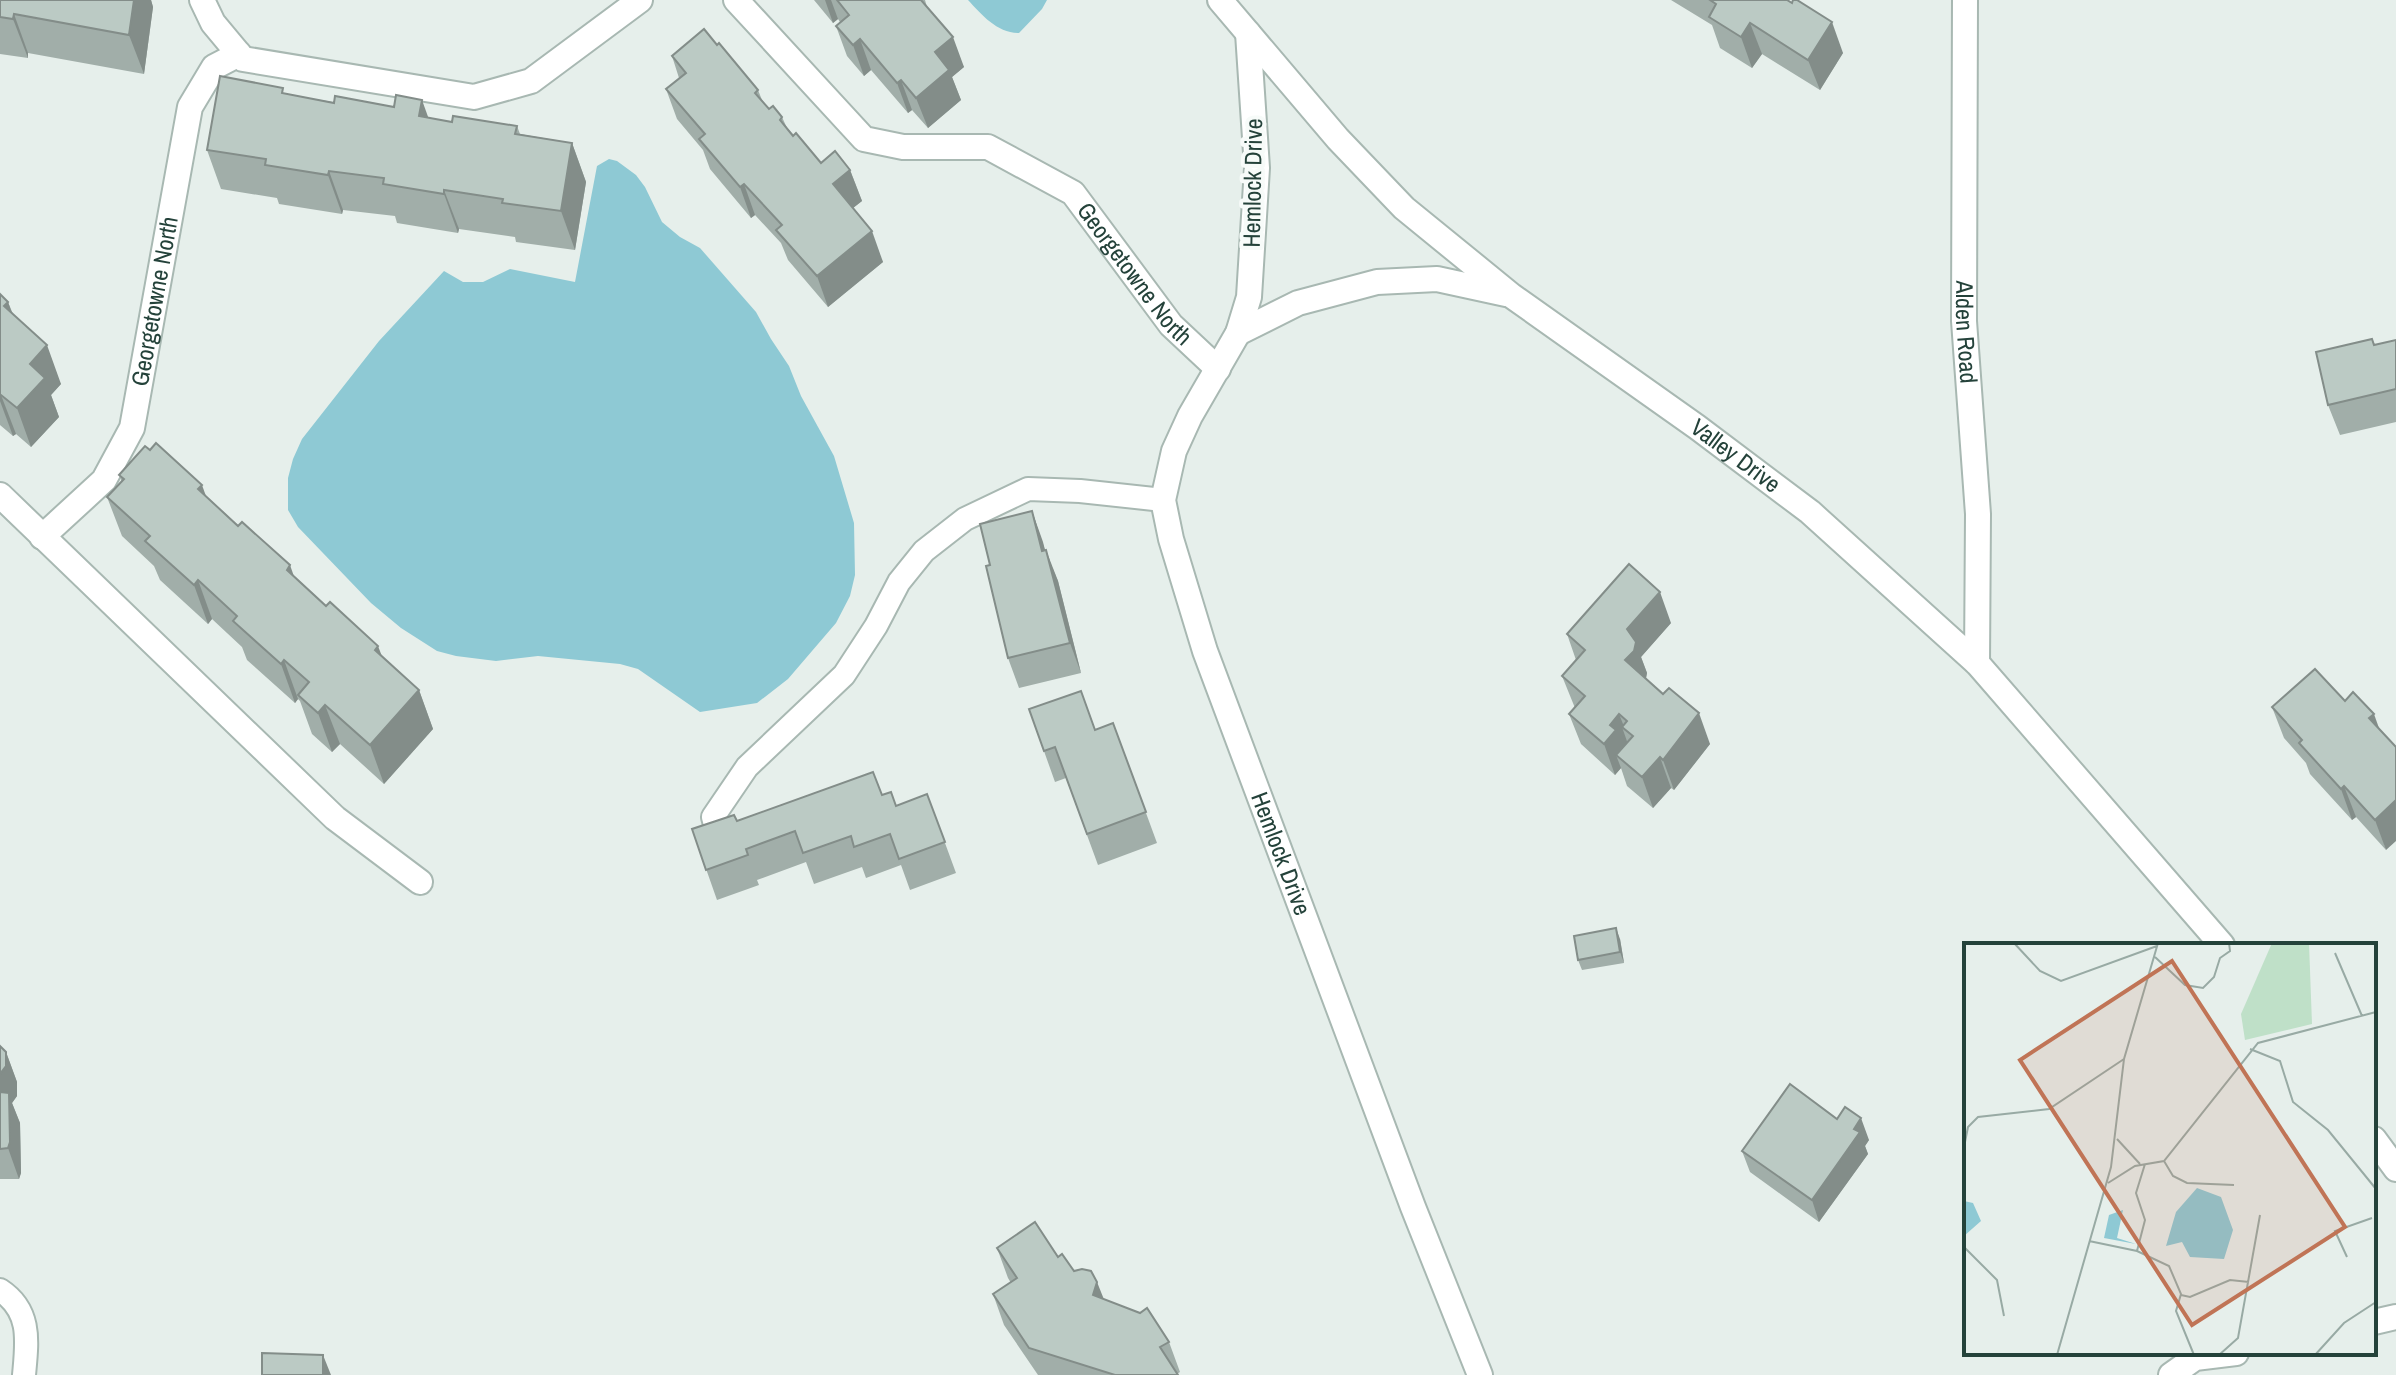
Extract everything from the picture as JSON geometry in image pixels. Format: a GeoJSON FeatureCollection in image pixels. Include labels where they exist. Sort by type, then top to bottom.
{"type":"FeatureCollection","features":[{"type":"Feature","properties":{"kind":"street"},"geometry":{"type":"LineString","coordinates":[[202,0],[213,23],[243,59],[474,97],[531,81],[640,0]]}},
{"type":"Feature","properties":{"kind":"street","name":"Georgetowne North"},"geometry":{"type":"LineString","coordinates":[[736,0],[864,139],[903,147],[988,147],[1073,193],[1171,325],[1218,369]]}},
{"type":"Feature","properties":{"kind":"street","name":"Valley Drive"},"geometry":{"type":"LineString","coordinates":[[1220,0],[1338,139],[1404,208],[1512,296],[1697,427],[1810,512],[1977,663],[2220,943]]}},
{"type":"Feature","properties":{"kind":"street","name":"Alden Road"},"geometry":{"type":"LineString","coordinates":[[1965,0],[1964,321],[1978,514],[1977,663]]}},
{"type":"Feature","properties":{"kind":"street","name":"Hemlock Drive"},"geometry":{"type":"LineString","coordinates":[[1248,33],[1257,168],[1249,297],[1238,333],[1190,416],[1174,451],[1163,500],[1171,539],[1205,651],[1407,1193],[1480,1375]]}},
{"type":"Feature","properties":{"kind":"street","name":"Georgetowne North"},"geometry":{"type":"LineString","coordinates":[[42,537],[104,480],[132,428],[190,107],[214,67],[239,54]]}},
{"type":"Feature","properties":{"kind":"street"},"geometry":{"type":"LineString","coordinates":[[1238,333],[1298,303],[1377,282],[1437,279],[1512,296]]}},
{"type":"Feature","properties":{"kind":"street"},"geometry":{"type":"LineString","coordinates":[[0,495],[335,818],[420,882]]}},
{"type":"Feature","properties":{"kind":"street"},"geometry":{"type":"LineString","coordinates":[[2376,1142],[2396,1169]]}},
{"type":"Feature","properties":{"kind":"street"},"geometry":{"type":"LineString","coordinates":[[2376,1322],[2396,1317]]}},
{"type":"Feature","properties":{"kind":"street"},"geometry":{"type":"LineString","coordinates":[[2171,1375],[2195,1358],[2220,1355]]}},
{"type":"Feature","properties":{"kind":"lane"},"geometry":{"type":"LineString","coordinates":[[721,846],[713,817],[747,767],[844,675],[876,626],[899,582],[924,551],[965,519],[1028,489],[1163,500]]}},
{"type":"Feature","properties":{"kind":"lane"},"geometry":{"type":"LineString","coordinates":[[0,1290],[13,1299],[28,1333],[24,1375]]}},
{"type":"Feature","properties":{"kind":"water"},"geometry":{"type":"Polygon","coordinates":[[[968,0],[1047,0],[1019,33],[997,27],[968,0]]]}},
{"type":"Feature","properties":{"kind":"water"},"geometry":{"type":"Polygon","coordinates":[[[609,159],[636,175],[662,222],[700,248],[756,312],[789,366],[801,396],[834,456],[854,523],[855,575],[850,596],[836,623],[788,679],[757,703],[700,712],[638,669],[620,664],[538,656],[496,661],[437,651],[401,628],[371,603],[298,527],[288,510],[288,478],[302,439],[379,341],[444,271],[463,282],[483,282],[510,269],[575,282],[597,166],[609,159]]]}},
{"type":"Feature","properties":{"kind":"building"},"geometry":{"type":"Polygon","coordinates":[[[0,0],[134,0],[129,35],[14,14],[13,19],[0,17],[0,0]]]}},
{"type":"Feature","properties":{"kind":"building"},"geometry":{"type":"Polygon","coordinates":[[[837,0],[921,0],[953,37],[935,52],[949,70],[916,98],[901,80],[897,83],[860,39],[853,45],[836,26],[849,15],[837,0]]]}},
{"type":"Feature","properties":{"kind":"building"},"geometry":{"type":"Polygon","coordinates":[[[1710,0],[1787,0],[1792,3],[1797,0],[1832,22],[1808,60],[1750,23],[1741,37],[1709,17],[1716,4],[1710,0]]]}},
{"type":"Feature","properties":{"kind":"building"},"geometry":{"type":"Polygon","coordinates":[[[704,29],[758,90],[755,93],[769,109],[773,106],[793,136],[796,133],[821,163],[835,151],[850,170],[833,184],[872,231],[817,276],[776,230],[782,225],[744,184],[740,187],[699,139],[705,134],[666,89],[686,73],[672,56],[704,29]]]}},
{"type":"Feature","properties":{"kind":"building"},"geometry":{"type":"Polygon","coordinates":[[[220,76],[283,88],[282,93],[334,103],[335,96],[394,107],[396,95],[422,100],[419,116],[452,122],[453,116],[517,126],[515,134],[572,143],[561,211],[502,203],[503,199],[444,190],[444,194],[383,184],[384,178],[329,171],[328,175],[265,165],[266,159],[207,150],[220,76]]]}},
{"type":"Feature","properties":{"kind":"building"},"geometry":{"type":"Polygon","coordinates":[[[0,294],[8,302],[4,306],[47,345],[30,364],[45,378],[17,408],[0,396],[0,294]]]}},
{"type":"Feature","properties":{"kind":"building"},"geometry":{"type":"Polygon","coordinates":[[[2372,339],[2374,345],[2396,340],[2396,389],[2328,405],[2316,352],[2372,339]]]}},
{"type":"Feature","properties":{"kind":"building"},"geometry":{"type":"Polygon","coordinates":[[[156,443],[202,485],[198,489],[238,526],[242,522],[290,565],[287,570],[326,606],[330,602],[378,646],[375,650],[419,690],[370,745],[325,705],[318,713],[298,695],[309,682],[284,660],[281,664],[233,621],[237,616],[198,580],[194,585],[145,541],[150,536],[107,497],[124,479],[119,475],[145,446],[150,450],[156,443]]]}},
{"type":"Feature","properties":{"kind":"building"},"geometry":{"type":"Polygon","coordinates":[[[1032,511],[1042,551],[1046,550],[1070,643],[1008,658],[986,566],[990,565],[980,524],[1032,511]]]}},
{"type":"Feature","properties":{"kind":"building"},"geometry":{"type":"Polygon","coordinates":[[[1629,564],[1660,592],[1627,629],[1636,642],[1634,651],[1625,660],[1663,694],[1669,688],[1699,713],[1663,760],[1660,757],[1642,777],[1616,755],[1633,736],[1622,727],[1627,721],[1619,714],[1610,725],[1616,730],[1604,744],[1569,714],[1585,696],[1562,676],[1585,650],[1567,634],[1629,564]]]}},
{"type":"Feature","properties":{"kind":"building"},"geometry":{"type":"Polygon","coordinates":[[[2315,669],[2345,701],[2353,692],[2374,714],[2369,718],[2396,747],[2396,800],[2375,820],[2344,786],[2341,789],[2299,743],[2302,740],[2272,707],[2315,669]]]}},
{"type":"Feature","properties":{"kind":"building"},"geometry":{"type":"Polygon","coordinates":[[[1081,691],[1095,730],[1113,723],[1146,812],[1087,834],[1055,747],[1044,751],[1029,709],[1081,691]]]}},
{"type":"Feature","properties":{"kind":"building"},"geometry":{"type":"Polygon","coordinates":[[[873,772],[882,795],[891,792],[896,806],[927,794],[945,842],[899,859],[890,834],[854,847],[851,836],[803,853],[795,831],[746,849],[748,855],[706,870],[692,829],[734,815],[737,821],[873,772]]]}},
{"type":"Feature","properties":{"kind":"building"},"geometry":{"type":"Polygon","coordinates":[[[1616,928],[1620,952],[1578,960],[1574,936],[1616,928]]]}},
{"type":"Feature","properties":{"kind":"building"},"geometry":{"type":"Polygon","coordinates":[[[0,1046],[6,1052],[6,1066],[0,1074],[0,1046]]]}},
{"type":"Feature","properties":{"kind":"building"},"geometry":{"type":"Polygon","coordinates":[[[1790,1084],[1837,1119],[1845,1107],[1861,1118],[1854,1129],[1860,1132],[1812,1200],[1742,1151],[1790,1084]]]}},
{"type":"Feature","properties":{"kind":"building"},"geometry":{"type":"Polygon","coordinates":[[[0,1092],[9,1093],[10,1142],[8,1148],[0,1149],[0,1092]]]}},
{"type":"Feature","properties":{"kind":"building"},"geometry":{"type":"Polygon","coordinates":[[[1035,1222],[1058,1257],[1062,1254],[1074,1271],[1091,1271],[1097,1282],[1093,1295],[1140,1313],[1147,1308],[1169,1342],[1160,1347],[1178,1375],[1115,1375],[1029,1348],[993,1294],[1017,1278],[997,1248],[1035,1222]]]}},
{"type":"Feature","properties":{"kind":"building"},"geometry":{"type":"Polygon","coordinates":[[[262,1353],[323,1355],[323,1375],[262,1375],[262,1353]]]}}]}
